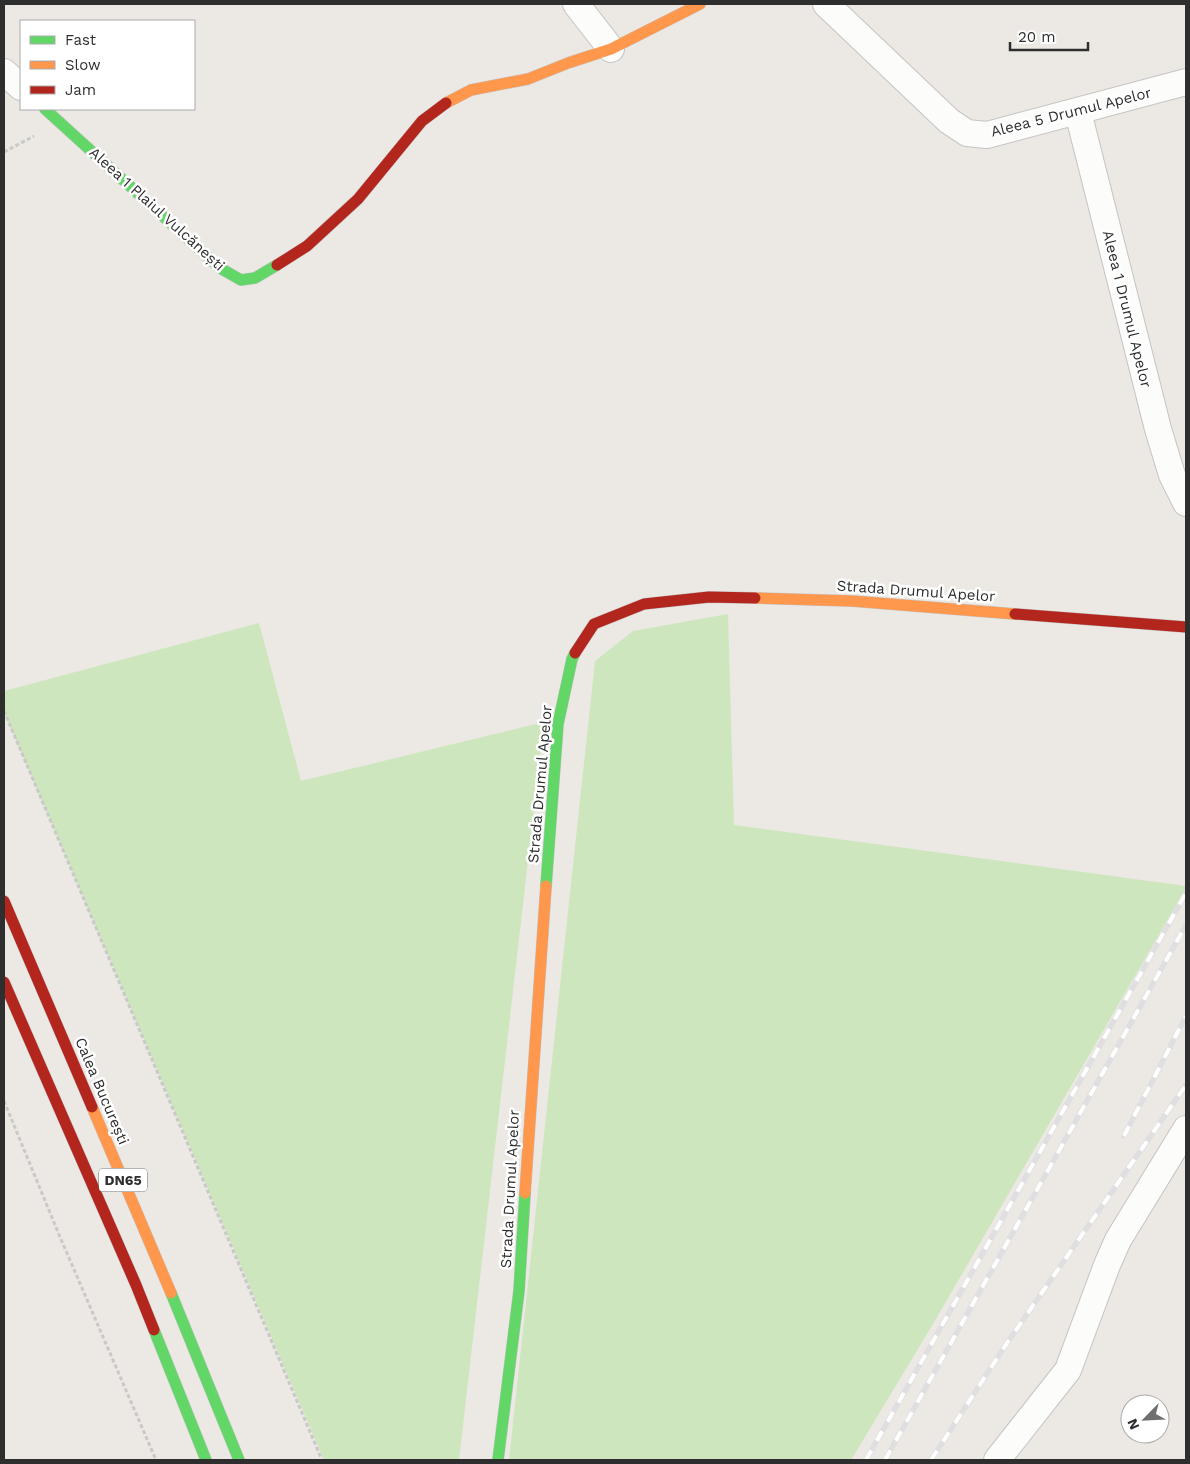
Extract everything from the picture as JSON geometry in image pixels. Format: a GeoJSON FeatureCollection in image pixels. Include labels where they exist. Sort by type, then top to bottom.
{"type":"FeatureCollection","features":[{"type":"Feature","properties":{"kind":"street"},"geometry":{"type":"LineString","coordinates":[[576,4],[611,49]]}},
{"type":"Feature","properties":{"kind":"street","name":"Aleea 1 Plaiul Vulcănești"},"geometry":{"type":"LineString","coordinates":[[46,110],[220,268],[241,280],[254,278],[307,246],[358,200],[422,121],[445,103],[471,90],[528,79],[611,49],[700,4]]}},
{"type":"Feature","properties":{"kind":"street","name":"Aleea 5 Drumul Apelor"},"geometry":{"type":"LineString","coordinates":[[826,4],[949,121],[967,133],[987,135],[1186,82]]}},
{"type":"Feature","properties":{"kind":"street"},"geometry":{"type":"LineString","coordinates":[[4,72],[20,86]]}},
{"type":"Feature","properties":{"kind":"street","name":"Aleea 1 Drumul Apelor"},"geometry":{"type":"LineString","coordinates":[[1078,112],[1158,429],[1172,474],[1186,502]]}},
{"type":"Feature","properties":{"kind":"street","name":"Strada Drumul Apelor"},"geometry":{"type":"LineString","coordinates":[[498,1460],[518,1291],[558,724],[572,659],[594,624],[644,604],[709,597],[852,601],[1186,627]]}},
{"type":"Feature","properties":{"kind":"street","name":"Calea București"},"geometry":{"type":"LineString","coordinates":[[4,901],[165,1277],[239,1460]]}},
{"type":"Feature","properties":{"kind":"street","name":"DN65"},"geometry":{"type":"LineString","coordinates":[[4,982],[136,1285],[206,1460]]}},
{"type":"Feature","properties":{"kind":"street"},"geometry":{"type":"LineString","coordinates":[[997,1460],[1068,1370],[1118,1240],[1186,1129]]}},
{"type":"Feature","properties":{"kind":"path"},"geometry":{"type":"LineString","coordinates":[[4,152],[61,123]]}},
{"type":"Feature","properties":{"kind":"path"},"geometry":{"type":"LineString","coordinates":[[4,711],[322,1460]]}},
{"type":"Feature","properties":{"kind":"path"},"geometry":{"type":"LineString","coordinates":[[4,1101],[156,1460]]}},
{"type":"Feature","properties":{"kind":"green space"},"geometry":{"type":"Polygon","coordinates":[[[728,614],[734,825],[1186,886],[1186,888],[933,1324],[851,1460],[509,1460],[595,661],[633,631],[728,614]]]}},
{"type":"Feature","properties":{"kind":"green space"},"geometry":{"type":"Polygon","coordinates":[[[259,623],[301,781],[544,722],[459,1460],[324,1460],[4,712],[4,691],[259,623]]]}},
{"type":"Feature","properties":{"kind":"railway"},"geometry":{"type":"LineString","coordinates":[[866,1460],[1186,893]]}},
{"type":"Feature","properties":{"kind":"railway"},"geometry":{"type":"LineString","coordinates":[[885,1460],[1186,925]]}},
{"type":"Feature","properties":{"kind":"railway"},"geometry":{"type":"LineString","coordinates":[[1124,1136],[1186,1016]]}},
{"type":"Feature","properties":{"kind":"railway"},"geometry":{"type":"LineString","coordinates":[[931,1460],[1007,1343],[1186,1085]]}},
{"type":"Feature","properties":{"kind":"traffic: fast"},"geometry":{"type":"LineString","coordinates":[[46,110],[220,268],[241,280],[255,278],[277,265]]}},
{"type":"Feature","properties":{"kind":"traffic: fast"},"geometry":{"type":"LineString","coordinates":[[546,886],[558,724],[572,659],[575,653]]}},
{"type":"Feature","properties":{"kind":"traffic: fast"},"geometry":{"type":"LineString","coordinates":[[498,1460],[519,1291],[525,1193]]}},
{"type":"Feature","properties":{"kind":"traffic: fast"},"geometry":{"type":"LineString","coordinates":[[171,1293],[239,1460]]}},
{"type":"Feature","properties":{"kind":"traffic: fast"},"geometry":{"type":"LineString","coordinates":[[154,1330],[206,1460]]}},
{"type":"Feature","properties":{"kind":"traffic: slow"},"geometry":{"type":"LineString","coordinates":[[446,103],[471,90],[528,79],[611,49],[700,4]]}},
{"type":"Feature","properties":{"kind":"traffic: slow"},"geometry":{"type":"LineString","coordinates":[[755,598],[852,601],[1015,614]]}},
{"type":"Feature","properties":{"kind":"traffic: slow"},"geometry":{"type":"LineString","coordinates":[[525,1193],[546,886]]}},
{"type":"Feature","properties":{"kind":"traffic: slow"},"geometry":{"type":"LineString","coordinates":[[92,1107],[171,1293]]}},
{"type":"Feature","properties":{"kind":"traffic: jam"},"geometry":{"type":"LineString","coordinates":[[277,265],[307,246],[358,199],[422,121],[446,103]]}},
{"type":"Feature","properties":{"kind":"traffic: jam"},"geometry":{"type":"LineString","coordinates":[[575,653],[594,624],[644,604],[709,597],[755,598]]}},
{"type":"Feature","properties":{"kind":"traffic: jam"},"geometry":{"type":"LineString","coordinates":[[1015,614],[1186,627]]}},
{"type":"Feature","properties":{"kind":"traffic: jam"},"geometry":{"type":"LineString","coordinates":[[4,901],[92,1107]]}},
{"type":"Feature","properties":{"kind":"traffic: jam"},"geometry":{"type":"LineString","coordinates":[[4,982],[154,1330]]}}]}
